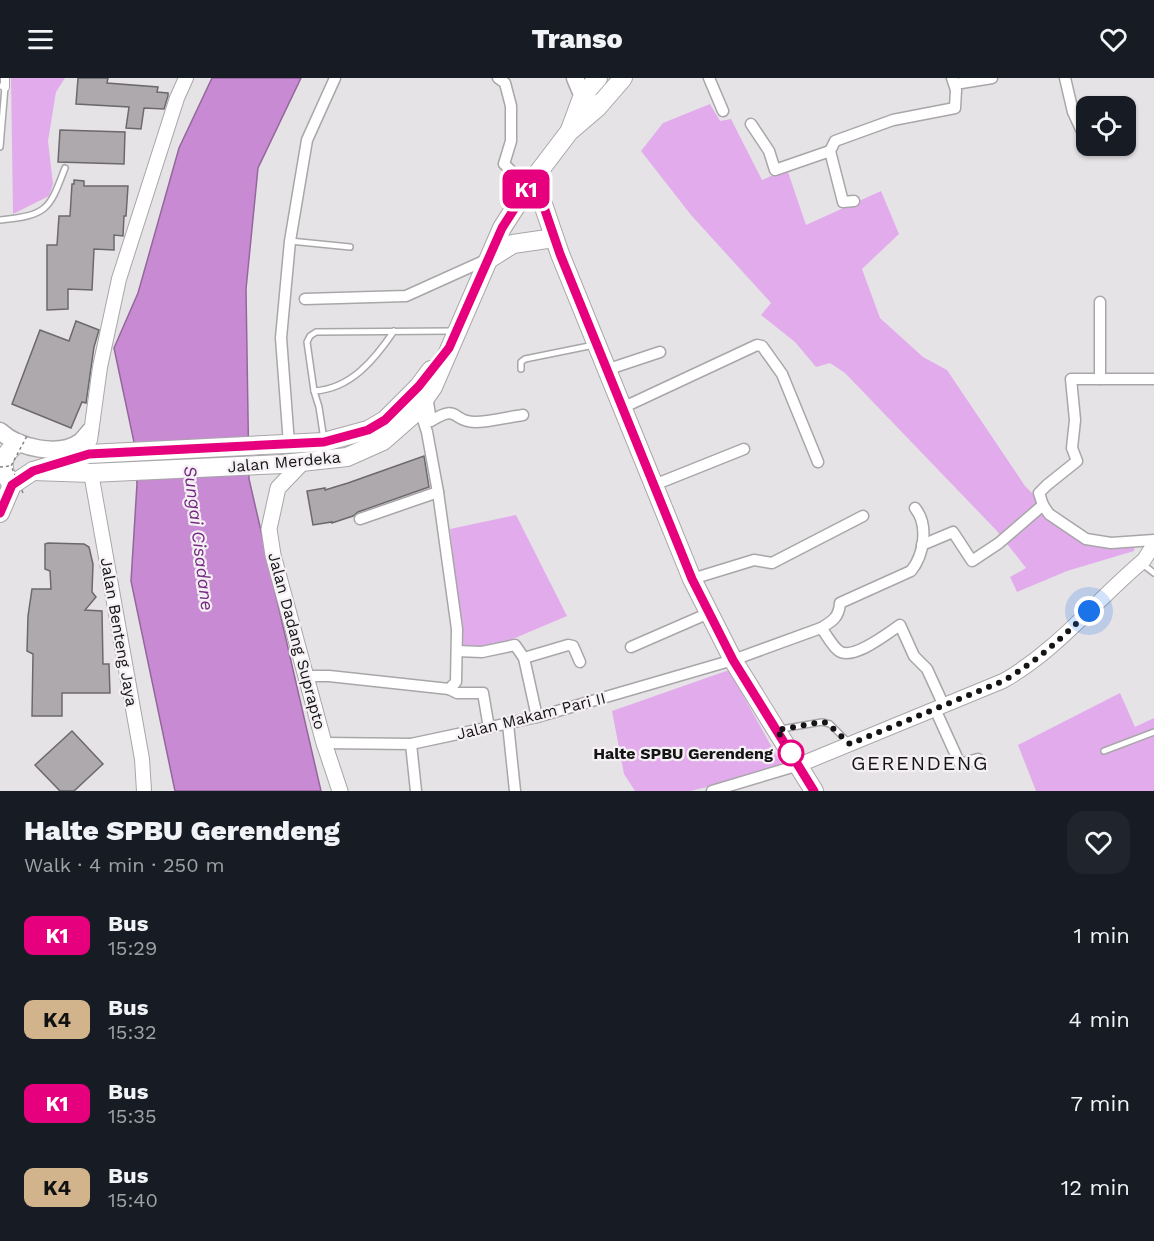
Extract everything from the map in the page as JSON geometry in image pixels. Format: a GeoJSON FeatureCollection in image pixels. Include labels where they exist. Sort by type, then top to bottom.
{"type":"FeatureCollection","features":[{"type":"Feature","properties":{"kind":"highway","name":"Jalan Merdeka"},"geometry":{"type":"LineString","coordinates":[[569,132],[579,86],[598,78]]}},
{"type":"Feature","properties":{"kind":"highway","name":"Jalan Merdeka"},"geometry":{"type":"LineString","coordinates":[[33,471],[96,473],[283,464],[347,457],[383,441],[423,401],[433,387],[502,228],[531,183],[569,132],[597,108],[623,78]]}},
{"type":"Feature","properties":{"kind":"highway"},"geometry":{"type":"LineString","coordinates":[[531,183],[692,579],[733,660],[814,791]]}},
{"type":"Feature","properties":{"kind":"highway"},"geometry":{"type":"LineString","coordinates":[[489,259],[513,244],[554,238]]}},
{"type":"Feature","properties":{"kind":"highway","name":"Jalan Merdeka"},"geometry":{"type":"LineString","coordinates":[[18,489],[33,471],[98,453],[324,442],[368,430],[385,420],[419,386],[449,348]]}},
{"type":"Feature","properties":{"kind":"highway"},"geometry":{"type":"LineString","coordinates":[[0,513],[18,489],[2,471],[3,460],[10,448],[22,439]]}},
{"type":"Feature","properties":{"kind":"main road"},"geometry":{"type":"LineString","coordinates":[[579,86],[597,108]]}},
{"type":"Feature","properties":{"kind":"main road"},"geometry":{"type":"LineString","coordinates":[[0,431],[6,437],[22,439],[38,449],[59,449],[79,443],[90,431]]}},
{"type":"Feature","properties":{"kind":"main road","name":"Jalan Dadang Suprapto"},"geometry":{"type":"LineString","coordinates":[[303,462],[278,488],[269,529],[273,555],[324,743],[340,791]]}},
{"type":"Feature","properties":{"kind":"street"},"geometry":{"type":"LineString","coordinates":[[98,453],[90,431],[100,367],[119,279],[177,98],[186,78]]}},
{"type":"Feature","properties":{"kind":"street"},"geometry":{"type":"LineString","coordinates":[[286,443],[281,338],[290,241],[307,140],[335,78]]}},
{"type":"Feature","properties":{"kind":"street"},"geometry":{"type":"LineString","coordinates":[[498,78],[505,82],[511,106],[511,141],[504,164],[531,183]]}},
{"type":"Feature","properties":{"kind":"street"},"geometry":{"type":"LineString","coordinates":[[709,78],[723,111]]}},
{"type":"Feature","properties":{"kind":"street"},"geometry":{"type":"LineString","coordinates":[[854,201],[843,202],[830,151],[835,141],[846,135],[893,120],[955,108],[953,81],[992,78]]}},
{"type":"Feature","properties":{"kind":"street"},"geometry":{"type":"LineString","coordinates":[[1065,78],[1076,118]]}},
{"type":"Feature","properties":{"kind":"street"},"geometry":{"type":"LineString","coordinates":[[751,124],[769,151],[775,170],[830,151]]}},
{"type":"Feature","properties":{"kind":"street"},"geometry":{"type":"LineString","coordinates":[[305,299],[406,296],[489,259]]}},
{"type":"Feature","properties":{"kind":"street"},"geometry":{"type":"LineString","coordinates":[[1100,302],[1100,379]]}},
{"type":"Feature","properties":{"kind":"street"},"geometry":{"type":"LineString","coordinates":[[622,408],[757,345],[762,346],[782,374],[818,462]]}},
{"type":"Feature","properties":{"kind":"street"},"geometry":{"type":"LineString","coordinates":[[606,370],[660,352]]}},
{"type":"Feature","properties":{"kind":"street"},"geometry":{"type":"LineString","coordinates":[[1150,551],[1086,539],[1048,514],[1039,493],[1077,461],[1072,448],[1075,420],[1071,379],[1154,379]]}},
{"type":"Feature","properties":{"kind":"street"},"geometry":{"type":"LineString","coordinates":[[423,401],[431,421],[445,412],[454,413],[465,421],[477,422],[523,415]]}},
{"type":"Feature","properties":{"kind":"street"},"geometry":{"type":"LineString","coordinates":[[423,401],[457,629],[456,682],[449,689]]}},
{"type":"Feature","properties":{"kind":"street"},"geometry":{"type":"LineString","coordinates":[[654,485],[744,449]]}},
{"type":"Feature","properties":{"kind":"street","name":"Jalan Benteng Jaya"},"geometry":{"type":"LineString","coordinates":[[96,473],[142,759],[144,791]]}},
{"type":"Feature","properties":{"kind":"street"},"geometry":{"type":"LineString","coordinates":[[360,519],[438,492]]}},
{"type":"Feature","properties":{"kind":"street"},"geometry":{"type":"LineString","coordinates":[[922,545],[953,532],[972,561],[999,543],[1043,505]]}},
{"type":"Feature","properties":{"kind":"street"},"geometry":{"type":"LineString","coordinates":[[915,508],[920,514],[922,545],[919,561],[911,571],[840,603],[839,614],[833,621],[821,628],[839,651],[846,654],[858,652],[900,625],[914,656],[927,669],[960,764],[978,759]]}},
{"type":"Feature","properties":{"kind":"street"},"geometry":{"type":"LineString","coordinates":[[692,579],[753,560],[772,563],[863,516]]}},
{"type":"Feature","properties":{"kind":"street"},"geometry":{"type":"LineString","coordinates":[[717,790],[799,765],[1003,681],[1056,644],[1150,551]]}},
{"type":"Feature","properties":{"kind":"street"},"geometry":{"type":"LineString","coordinates":[[631,647],[709,613]]}},
{"type":"Feature","properties":{"kind":"street","name":"Jalan Makam Pari II"},"geometry":{"type":"LineString","coordinates":[[324,743],[411,744],[508,724],[733,660],[821,628]]}},
{"type":"Feature","properties":{"kind":"street"},"geometry":{"type":"LineString","coordinates":[[457,651],[482,652],[515,645],[524,658],[537,717]]}},
{"type":"Feature","properties":{"kind":"street"},"geometry":{"type":"LineString","coordinates":[[524,658],[573,645],[580,662]]}},
{"type":"Feature","properties":{"kind":"street"},"geometry":{"type":"LineString","coordinates":[[306,676],[329,676],[449,689],[457,693],[483,693],[489,728]]}},
{"type":"Feature","properties":{"kind":"street"},"geometry":{"type":"LineString","coordinates":[[508,724],[514,791]]}},
{"type":"Feature","properties":{"kind":"street"},"geometry":{"type":"LineString","coordinates":[[411,744],[416,791]]}},
{"type":"Feature","properties":{"kind":"lane"},"geometry":{"type":"LineString","coordinates":[[0,147],[3,84]]}},
{"type":"Feature","properties":{"kind":"lane"},"geometry":{"type":"LineString","coordinates":[[0,220],[45,210],[54,197],[65,168]]}},
{"type":"Feature","properties":{"kind":"lane"},"geometry":{"type":"LineString","coordinates":[[290,241],[350,247]]}},
{"type":"Feature","properties":{"kind":"lane"},"geometry":{"type":"LineString","coordinates":[[324,442],[307,342],[310,336],[316,332],[458,330]]}},
{"type":"Feature","properties":{"kind":"lane"},"geometry":{"type":"LineString","coordinates":[[314,391],[326,391],[347,382],[378,356],[394,331]]}},
{"type":"Feature","properties":{"kind":"lane"},"geometry":{"type":"LineString","coordinates":[[521,369],[521,362],[525,359],[596,344]]}},
{"type":"Feature","properties":{"kind":"lane"},"geometry":{"type":"LineString","coordinates":[[1150,551],[1154,573]]}},
{"type":"Feature","properties":{"kind":"lane"},"geometry":{"type":"LineString","coordinates":[[777,730],[822,722],[827,723],[850,744]]}},
{"type":"Feature","properties":{"kind":"lane"},"geometry":{"type":"LineString","coordinates":[[1104,751],[1154,732]]}},
{"type":"Feature","properties":{"kind":"path"},"geometry":{"type":"LineString","coordinates":[[18,489],[11,466],[22,439]]}},
{"type":"Feature","properties":{"kind":"path"},"geometry":{"type":"LineString","coordinates":[[0,467],[11,466]]}},
{"type":"Feature","properties":{"kind":"shaded area"},"geometry":{"type":"Polygon","coordinates":[[[11,78],[65,78],[56,92],[48,141],[53,184],[49,196],[13,214],[11,78]]]}},
{"type":"Feature","properties":{"kind":"shaded area"},"geometry":{"type":"Polygon","coordinates":[[[710,104],[720,121],[731,119],[762,180],[787,169],[806,225],[881,191],[899,234],[862,269],[880,318],[923,357],[947,370],[1025,486],[1057,518],[1085,536],[1135,540],[1134,551],[1067,571],[1017,592],[1010,577],[1026,568],[996,530],[845,373],[830,363],[816,367],[795,342],[761,315],[771,303],[691,215],[641,151],[663,123],[710,104]]]}},
{"type":"Feature","properties":{"kind":"shaded area"},"geometry":{"type":"Polygon","coordinates":[[[516,515],[567,616],[482,652],[463,646],[450,529],[516,515]]]}},
{"type":"Feature","properties":{"kind":"shaded area"},"geometry":{"type":"Polygon","coordinates":[[[729,670],[784,769],[690,791],[635,791],[624,774],[612,711],[729,670]]]}},
{"type":"Feature","properties":{"kind":"shaded area"},"geometry":{"type":"Polygon","coordinates":[[[1120,693],[1135,727],[1154,718],[1154,791],[1036,791],[1018,745],[1120,693]]]}},
{"type":"Feature","properties":{"kind":"water","name":"Sungai Cisadane"},"geometry":{"type":"Polygon","coordinates":[[[212,78],[301,78],[258,168],[246,289],[249,479],[321,791],[175,791],[131,581],[137,484],[134,442],[114,348],[138,293],[179,148],[212,78]]]}},
{"type":"Feature","properties":{"kind":"building"},"geometry":{"type":"Polygon","coordinates":[[[78,78],[108,78],[107,83],[158,87],[157,92],[168,93],[168,96],[164,109],[144,108],[141,129],[126,128],[129,107],[76,104],[78,78]]]}},
{"type":"Feature","properties":{"kind":"building"},"geometry":{"type":"Polygon","coordinates":[[[60,130],[125,132],[124,164],[58,162],[60,130]]]}},
{"type":"Feature","properties":{"kind":"building"},"geometry":{"type":"Polygon","coordinates":[[[74,180],[84,181],[84,186],[128,186],[123,236],[114,235],[114,250],[94,249],[92,290],[68,289],[68,309],[47,310],[47,245],[57,245],[59,216],[70,216],[74,180]]]}},
{"type":"Feature","properties":{"kind":"building"},"geometry":{"type":"Polygon","coordinates":[[[76,321],[99,330],[94,347],[86,403],[82,402],[71,428],[12,404],[40,330],[69,341],[76,321]]]}},
{"type":"Feature","properties":{"kind":"building"},"geometry":{"type":"Polygon","coordinates":[[[424,456],[429,487],[332,523],[313,525],[307,491],[325,488],[325,490],[424,456]]]}},
{"type":"Feature","properties":{"kind":"building"},"geometry":{"type":"Polygon","coordinates":[[[45,544],[84,544],[89,547],[93,564],[92,592],[96,597],[85,610],[102,611],[103,664],[109,664],[110,693],[62,693],[62,716],[32,716],[33,654],[27,651],[28,616],[32,589],[51,589],[50,571],[45,569],[45,544]]]}},
{"type":"Feature","properties":{"kind":"building"},"geometry":{"type":"Polygon","coordinates":[[[72,731],[103,764],[74,791],[60,791],[35,765],[72,731]]]}},
{"type":"Feature","properties":{"kind":"bus line","name":"K1"},"geometry":{"type":"LineString","coordinates":[[0,513],[12,485],[33,471],[89,454],[324,442],[368,430],[385,420],[419,386],[449,348],[502,228],[534,178],[560,254],[692,579],[733,660],[814,791]]}},
{"type":"Feature","properties":{"kind":"place","name":"Halte SPBU Gerendeng"},"geometry":{"type":"Point","coordinates":[791,753]}},
{"type":"Feature","properties":{"kind":"district","name":"GERENDENG"},"geometry":{"type":"Point","coordinates":[920,763]}},
{"type":"Feature","properties":{"kind":"route"},"geometry":{"type":"LineString","coordinates":[[791,753],[777,730],[822,722],[830,724],[850,744],[1003,681],[1056,644],[1089,611]]}}]}
